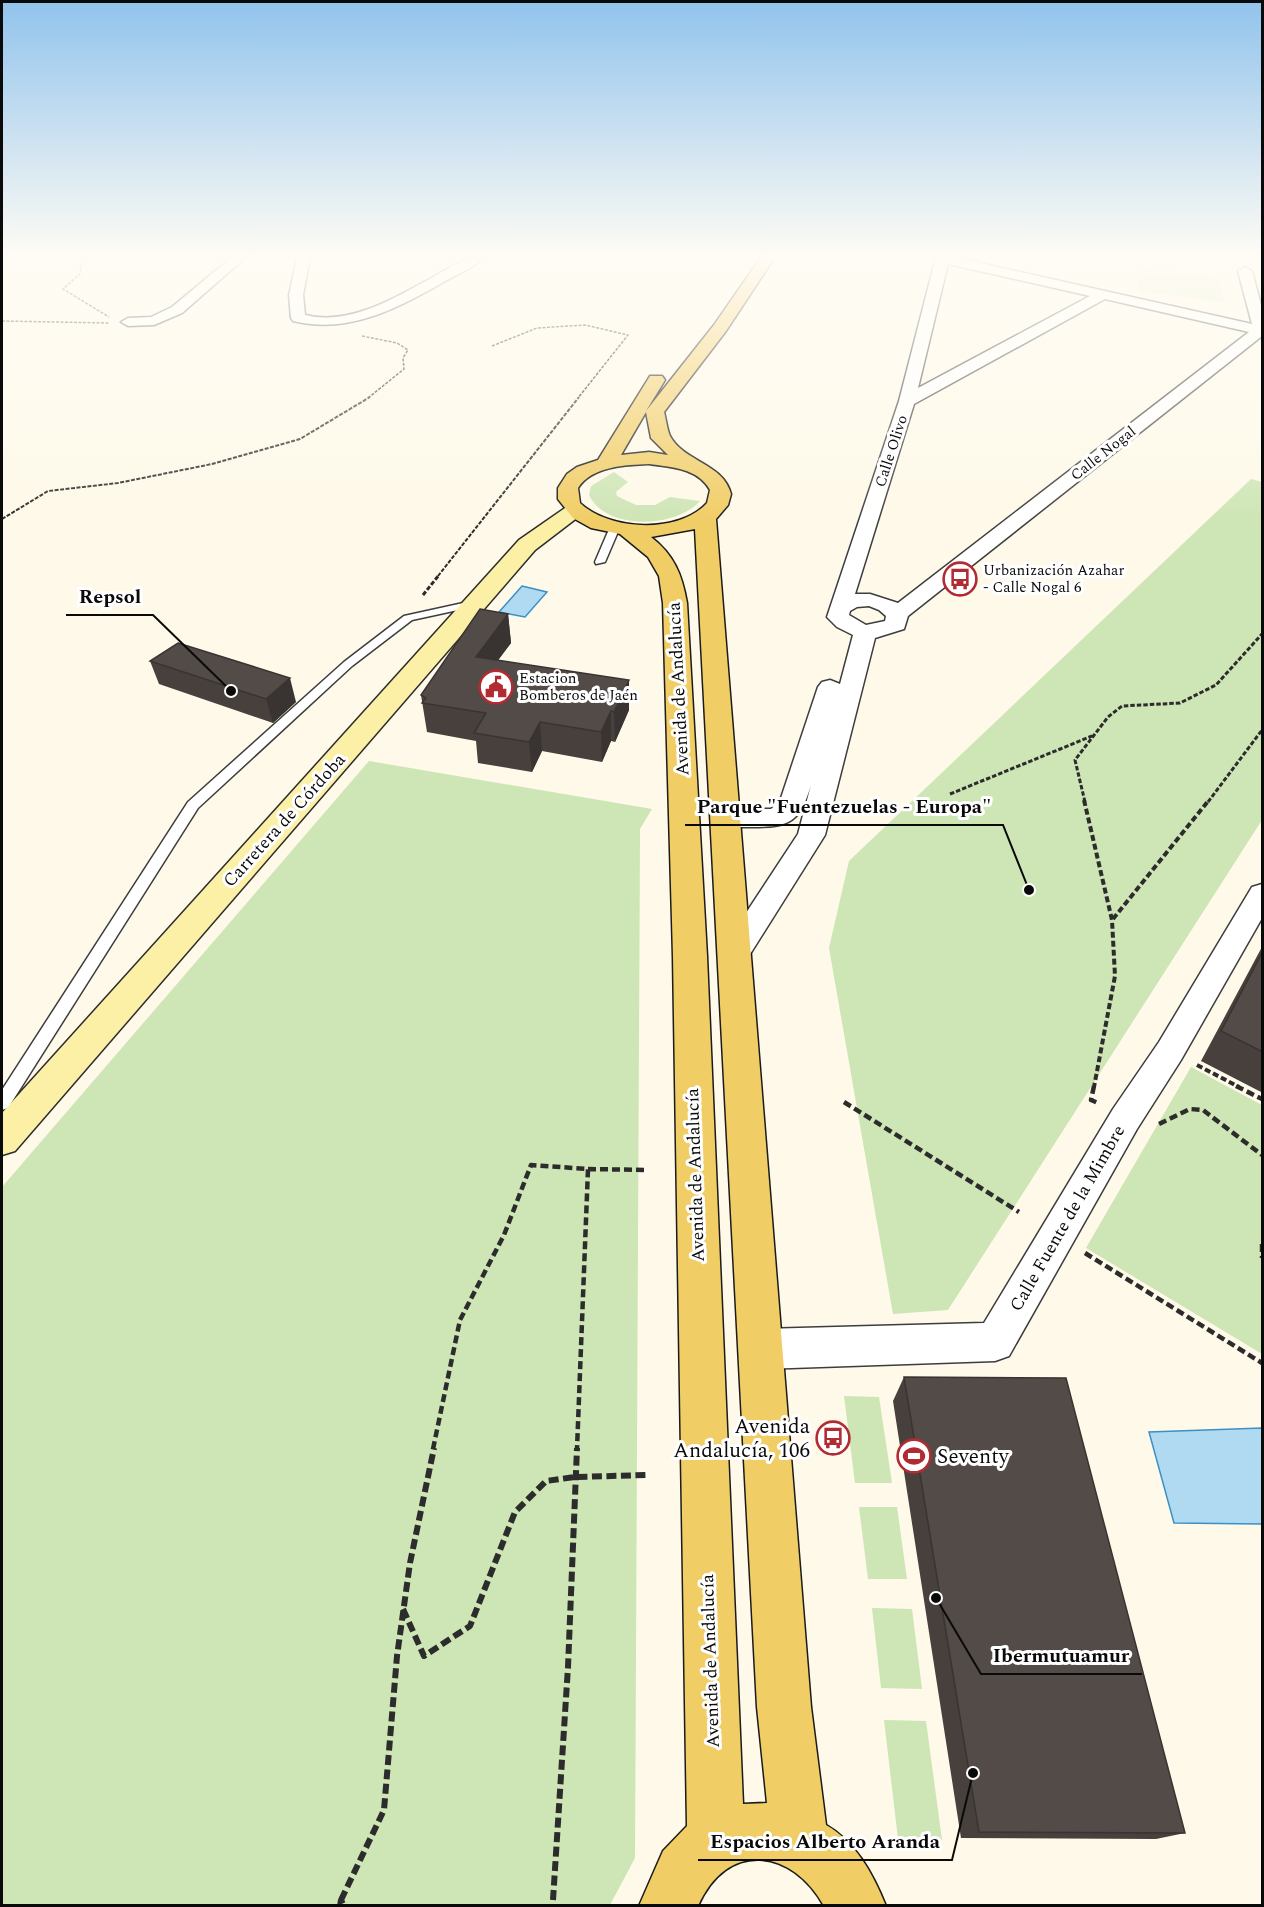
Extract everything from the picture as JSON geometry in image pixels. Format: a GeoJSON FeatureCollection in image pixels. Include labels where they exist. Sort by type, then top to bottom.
{"type":"FeatureCollection","features":[{"type":"Feature","properties":{"kind":"main road"},"geometry":{"type":"LineString","coordinates":[[690,465],[661,438],[654,412],[706,346]]}},
{"type":"Feature","properties":{"kind":"main road"},"geometry":{"type":"LineString","coordinates":[[606,463],[651,386],[664,369]]}},
{"type":"Feature","properties":{"kind":"main road"},"geometry":{"type":"LineString","coordinates":[[649,458],[690,465],[707,473],[718,483],[721,495],[717,506],[705,516],[687,524],[665,529],[621,528],[592,520],[575,510],[568,500],[568,488],[575,478],[588,469],[606,463],[649,458]]}},
{"type":"Feature","properties":{"kind":"main road","name":"Carretera de Córdoba"},"geometry":{"type":"LineString","coordinates":[[2,1139],[527,545],[575,510]]}},
{"type":"Feature","properties":{"kind":"main road","name":"Avenida de Andalucía"},"geometry":{"type":"LineString","coordinates":[[705,516],[736,951],[759,1349],[784,1707],[799,1839]]}},
{"type":"Feature","properties":{"kind":"main road","name":"Avenida de Andalucía"},"geometry":{"type":"LineString","coordinates":[[621,528],[660,555],[672,574],[675,603],[690,956],[716,1840]]}},
{"type":"Feature","properties":{"kind":"main road"},"geometry":{"type":"LineString","coordinates":[[668,1905],[691,1862],[716,1840],[743,1829],[772,1829],[799,1839],[827,1859],[851,1890],[857,1905]]}},
{"type":"Feature","properties":{"kind":"street","name":"Calle Olivo"},"geometry":{"type":"LineString","coordinates":[[736,951],[811,835],[851,622],[920,346]]}},
{"type":"Feature","properties":{"kind":"street"},"geometry":{"type":"LineString","coordinates":[[907,401],[1008,346]]}},
{"type":"Feature","properties":{"kind":"street","name":"Calle Nogal"},"geometry":{"type":"LineString","coordinates":[[851,622],[884,631],[896,624],[897,614],[1241,346]]}},
{"type":"Feature","properties":{"kind":"street"},"geometry":{"type":"LineString","coordinates":[[851,622],[852,601],[870,600],[887,605],[897,614]]}},
{"type":"Feature","properties":{"kind":"street","name":"Calle Olivo"},"geometry":{"type":"LineString","coordinates":[[726,819],[778,818],[792,805],[851,622]]}},
{"type":"Feature","properties":{"kind":"street","name":"Calle Fuente de la Mimbre"},"geometry":{"type":"LineString","coordinates":[[759,1349],[995,1342],[1125,1119],[1176,1041],[1263,894]]}},
{"type":"Feature","properties":{"kind":"lane"},"geometry":{"type":"LineString","coordinates":[[600,562],[621,528]]}},
{"type":"Feature","properties":{"kind":"lane"},"geometry":{"type":"LineString","coordinates":[[2,1103],[193,805],[348,664],[408,618],[477,603]]}},
{"type":"Feature","properties":{"kind":"path"},"geometry":{"type":"LineString","coordinates":[[2,519],[48,491],[118,483],[212,464],[300,439],[375,394],[404,369],[403,358],[408,350],[402,346]]}},
{"type":"Feature","properties":{"kind":"path"},"geometry":{"type":"LineString","coordinates":[[408,618],[431,581],[619,346]]}},
{"type":"Feature","properties":{"kind":"path"},"geometry":{"type":"LineString","coordinates":[[1091,1100],[1115,976],[1112,920],[1075,760],[1108,717],[1122,706],[1180,703],[1216,685],[1263,634]]}},
{"type":"Feature","properties":{"kind":"path"},"geometry":{"type":"LineString","coordinates":[[1112,920],[1202,810],[1263,730]]}},
{"type":"Feature","properties":{"kind":"path"},"geometry":{"type":"LineString","coordinates":[[950,794],[1093,735]]}},
{"type":"Feature","properties":{"kind":"path"},"geometry":{"type":"LineString","coordinates":[[1186,1059],[1263,1099]]}},
{"type":"Feature","properties":{"kind":"path"},"geometry":{"type":"LineString","coordinates":[[844,1102],[1019,1212]]}},
{"type":"Feature","properties":{"kind":"path"},"geometry":{"type":"LineString","coordinates":[[1155,1126],[1190,1109],[1203,1110],[1263,1155]]}},
{"type":"Feature","properties":{"kind":"path"},"geometry":{"type":"LineString","coordinates":[[342,1904],[384,1810],[403,1609],[410,1563],[460,1320],[504,1235],[531,1165],[646,1170]]}},
{"type":"Feature","properties":{"kind":"path"},"geometry":{"type":"LineString","coordinates":[[553,1900],[568,1667],[588,1169]]}},
{"type":"Feature","properties":{"kind":"path"},"geometry":{"type":"LineString","coordinates":[[1263,1244],[1260,1254],[1263,1258]]}},
{"type":"Feature","properties":{"kind":"path"},"geometry":{"type":"LineString","coordinates":[[1075,1247],[1263,1363]]}},
{"type":"Feature","properties":{"kind":"path"},"geometry":{"type":"LineString","coordinates":[[403,1609],[424,1656],[470,1626],[516,1512],[546,1481],[575,1477],[648,1475]]}},
{"type":"Feature","properties":{"kind":"green space"},"geometry":{"type":"Polygon","coordinates":[[[614,472],[628,482],[616,492],[617,496],[636,505],[655,505],[670,497],[700,501],[675,517],[659,520],[642,522],[610,515],[597,507],[589,495],[591,486],[614,472]]]}},
{"type":"Feature","properties":{"kind":"green space"},"geometry":{"type":"Polygon","coordinates":[[[1251,479],[1262,482],[1262,820],[948,1310],[893,1314],[829,948],[849,861],[1251,479]]]}},
{"type":"Feature","properties":{"kind":"green space"},"geometry":{"type":"Polygon","coordinates":[[[369,761],[652,809],[640,829],[635,1858],[610,1905],[2,1905],[2,1187],[369,761]]]}},
{"type":"Feature","properties":{"kind":"green space"},"geometry":{"type":"Polygon","coordinates":[[[1191,1067],[1262,1105],[1262,1354],[1086,1248],[1191,1067]]]}},
{"type":"Feature","properties":{"kind":"green space"},"geometry":{"type":"Polygon","coordinates":[[[844,1396],[879,1397],[892,1483],[855,1483],[844,1396]]]}},
{"type":"Feature","properties":{"kind":"green space"},"geometry":{"type":"Polygon","coordinates":[[[859,1507],[897,1507],[907,1579],[868,1579],[859,1507]]]}},
{"type":"Feature","properties":{"kind":"green space"},"geometry":{"type":"Polygon","coordinates":[[[872,1608],[912,1609],[922,1689],[881,1688],[872,1608]]]}},
{"type":"Feature","properties":{"kind":"green space"},"geometry":{"type":"Polygon","coordinates":[[[884,1720],[926,1721],[942,1840],[898,1839],[884,1720]]]}},
{"type":"Feature","properties":{"kind":"water"},"geometry":{"type":"Polygon","coordinates":[[[522,586],[547,592],[525,617],[499,612],[522,586]]]}},
{"type":"Feature","properties":{"kind":"water"},"geometry":{"type":"Polygon","coordinates":[[[1262,1428],[1262,1524],[1174,1523],[1149,1432],[1262,1428]]]}},
{"type":"Feature","properties":{"kind":"building"},"geometry":{"type":"Polygon","coordinates":[[[480,609],[508,614],[476,657],[629,680],[614,712],[611,711],[601,732],[540,722],[529,742],[474,733],[486,713],[422,703],[426,698],[421,695],[480,609]]]}},
{"type":"Feature","properties":{"kind":"building"},"geometry":{"type":"Polygon","coordinates":[[[178,643],[290,678],[266,699],[150,661],[178,643]]]}},
{"type":"Feature","properties":{"kind":"building"},"geometry":{"type":"Polygon","coordinates":[[[1263,951],[1263,1052],[1221,1031],[1263,951]]]}},
{"type":"Feature","properties":{"kind":"building"},"geometry":{"type":"Polygon","coordinates":[[[904,1377],[1066,1378],[1185,1833],[979,1832],[904,1377]]]}},
{"type":"Feature","properties":{"kind":"place","name":"Urbanización Azahar - Calle Nogal 6"},"geometry":{"type":"Point","coordinates":[960,579]}},
{"type":"Feature","properties":{"kind":"place","name":"Estacion Bomberos de Jaén"},"geometry":{"type":"Point","coordinates":[496,687]}},
{"type":"Feature","properties":{"kind":"place","name":"Repsol"},"geometry":{"type":"Point","coordinates":[231,691]}},
{"type":"Feature","properties":{"kind":"place","name":"Parque \"Fuentezuelas - Europa\""},"geometry":{"type":"Point","coordinates":[1029,890]}},
{"type":"Feature","properties":{"kind":"place","name":"Avenida Andalucía, 106"},"geometry":{"type":"Point","coordinates":[833,1438]}},
{"type":"Feature","properties":{"kind":"place","name":"Seventy"},"geometry":{"type":"Point","coordinates":[914,1456]}},
{"type":"Feature","properties":{"kind":"place","name":"Ibermutuamur"},"geometry":{"type":"Point","coordinates":[936,1598]}},
{"type":"Feature","properties":{"kind":"place","name":"Espacios Alberto Aranda"},"geometry":{"type":"Point","coordinates":[973,1773]}}]}
